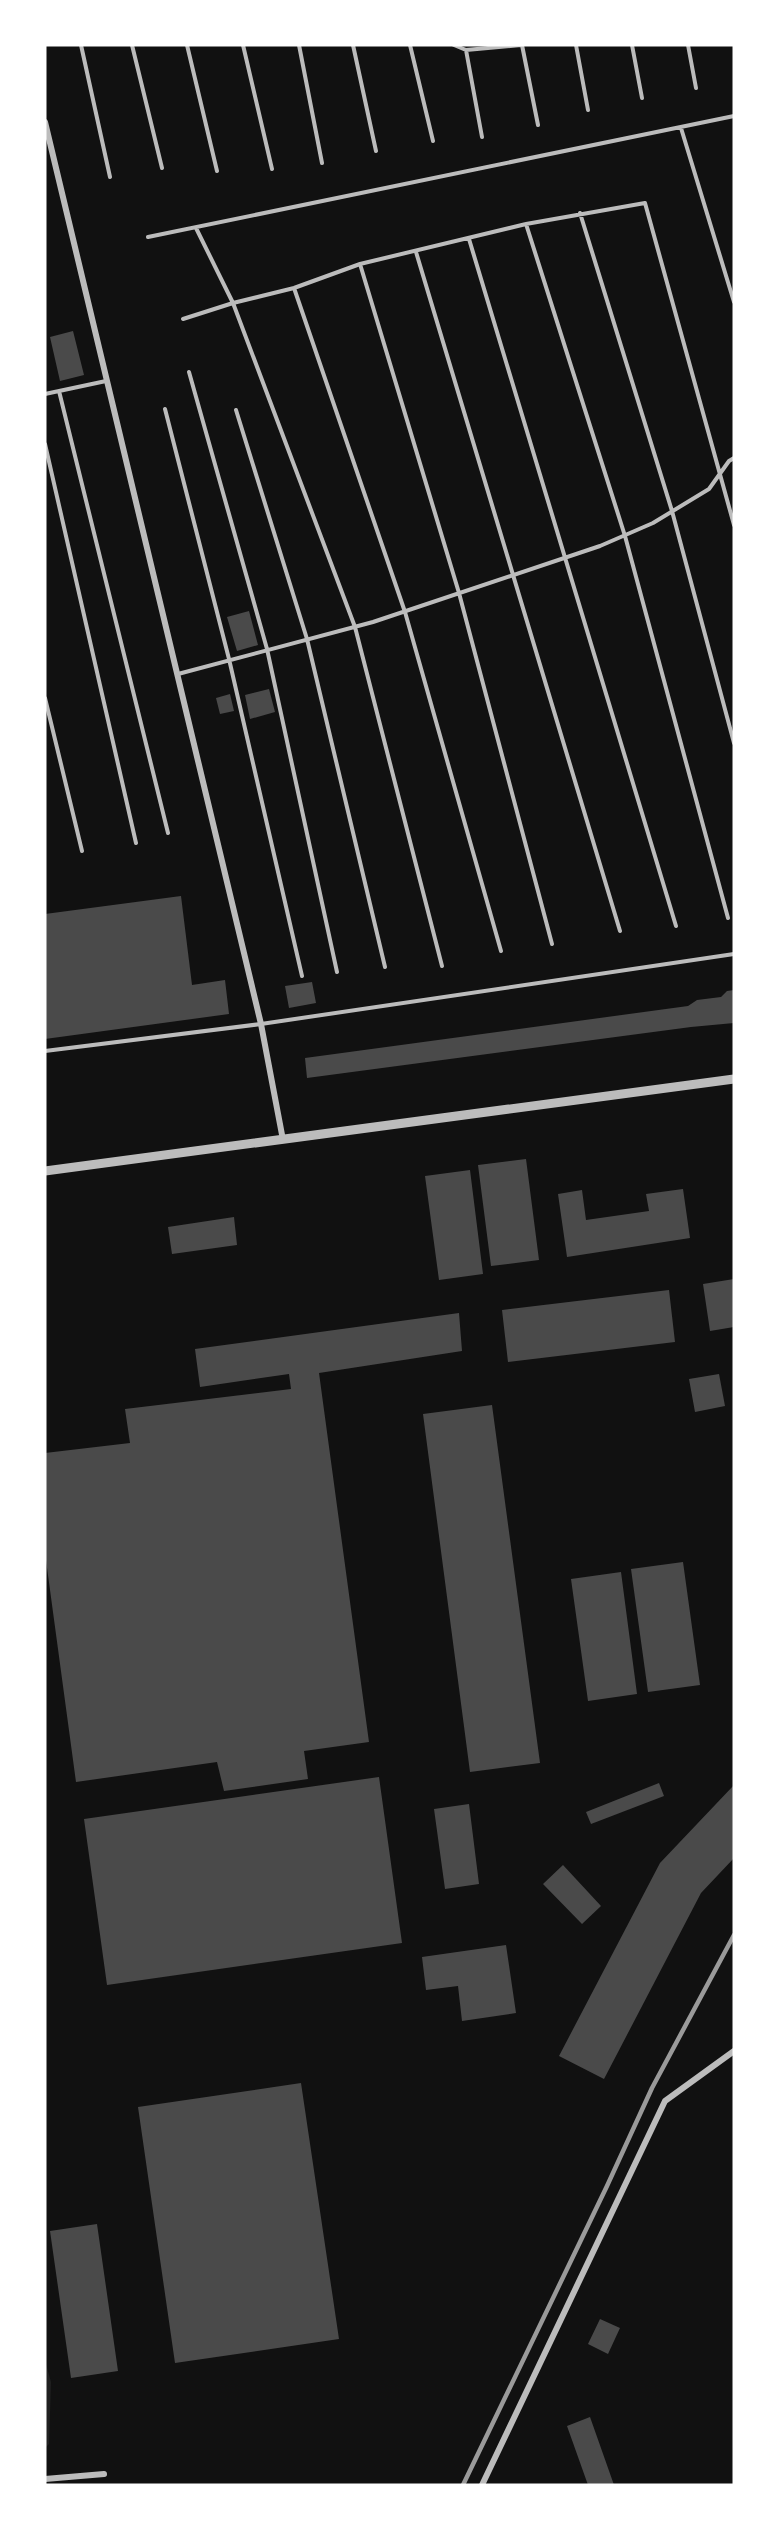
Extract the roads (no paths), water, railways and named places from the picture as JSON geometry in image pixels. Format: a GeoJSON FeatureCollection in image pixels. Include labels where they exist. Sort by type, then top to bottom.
{"type":"FeatureCollection","features":[{"type":"Feature","properties":{"kind":"street"},"geometry":{"type":"LineString","coordinates":[[45,122],[261,1024],[283,1140]]}},
{"type":"Feature","properties":{"kind":"street"},"geometry":{"type":"LineString","coordinates":[[45,1171],[734,1078]]}},
{"type":"Feature","properties":{"kind":"street"},"geometry":{"type":"LineString","coordinates":[[482,2485],[665,2101],[734,2051]]}},
{"type":"Feature","properties":{"kind":"street"},"geometry":{"type":"LineString","coordinates":[[45,2479],[104,2474]]}},
{"type":"Feature","properties":{"kind":"lane"},"geometry":{"type":"LineString","coordinates":[[81,45],[110,177]]}},
{"type":"Feature","properties":{"kind":"lane"},"geometry":{"type":"LineString","coordinates":[[132,45],[162,168]]}},
{"type":"Feature","properties":{"kind":"lane"},"geometry":{"type":"LineString","coordinates":[[187,45],[216,171]]}},
{"type":"Feature","properties":{"kind":"lane"},"geometry":{"type":"LineString","coordinates":[[243,45],[272,169]]}},
{"type":"Feature","properties":{"kind":"lane"},"geometry":{"type":"LineString","coordinates":[[299,45],[322,164]]}},
{"type":"Feature","properties":{"kind":"lane"},"geometry":{"type":"LineString","coordinates":[[353,45],[376,151]]}},
{"type":"Feature","properties":{"kind":"lane"},"geometry":{"type":"LineString","coordinates":[[410,45],[433,141]]}},
{"type":"Feature","properties":{"kind":"lane"},"geometry":{"type":"LineString","coordinates":[[454,45],[466,50],[522,45],[538,125]]}},
{"type":"Feature","properties":{"kind":"lane"},"geometry":{"type":"LineString","coordinates":[[576,45],[588,110]]}},
{"type":"Feature","properties":{"kind":"lane"},"geometry":{"type":"LineString","coordinates":[[632,45],[642,98]]}},
{"type":"Feature","properties":{"kind":"lane"},"geometry":{"type":"LineString","coordinates":[[688,45],[696,88]]}},
{"type":"Feature","properties":{"kind":"lane"},"geometry":{"type":"LineString","coordinates":[[466,50],[482,137]]}},
{"type":"Feature","properties":{"kind":"lane"},"geometry":{"type":"LineString","coordinates":[[148,237],[734,116]]}},
{"type":"Feature","properties":{"kind":"lane"},"geometry":{"type":"LineString","coordinates":[[681,128],[734,302]]}},
{"type":"Feature","properties":{"kind":"lane"},"geometry":{"type":"LineString","coordinates":[[183,319],[233,303],[294,288],[360,264],[526,224],[645,203],[734,525]]}},
{"type":"Feature","properties":{"kind":"lane"},"geometry":{"type":"LineString","coordinates":[[580,213],[672,511],[734,743]]}},
{"type":"Feature","properties":{"kind":"lane"},"geometry":{"type":"LineString","coordinates":[[526,224],[625,536],[728,918]]}},
{"type":"Feature","properties":{"kind":"lane"},"geometry":{"type":"LineString","coordinates":[[196,228],[233,303],[355,627],[442,966]]}},
{"type":"Feature","properties":{"kind":"lane"},"geometry":{"type":"LineString","coordinates":[[469,239],[676,926]]}},
{"type":"Feature","properties":{"kind":"lane"},"geometry":{"type":"LineString","coordinates":[[416,252],[620,931]]}},
{"type":"Feature","properties":{"kind":"lane"},"geometry":{"type":"LineString","coordinates":[[360,264],[459,593],[552,944]]}},
{"type":"Feature","properties":{"kind":"lane"},"geometry":{"type":"LineString","coordinates":[[294,288],[405,612],[501,951]]}},
{"type":"Feature","properties":{"kind":"lane"},"geometry":{"type":"LineString","coordinates":[[189,372],[267,649],[337,972]]}},
{"type":"Feature","properties":{"kind":"lane"},"geometry":{"type":"LineString","coordinates":[[45,394],[106,381]]}},
{"type":"Feature","properties":{"kind":"lane"},"geometry":{"type":"LineString","coordinates":[[59,391],[168,833]]}},
{"type":"Feature","properties":{"kind":"lane"},"geometry":{"type":"LineString","coordinates":[[165,409],[229,659],[302,976]]}},
{"type":"Feature","properties":{"kind":"lane"},"geometry":{"type":"LineString","coordinates":[[236,410],[307,639],[385,967]]}},
{"type":"Feature","properties":{"kind":"lane"},"geometry":{"type":"LineString","coordinates":[[45,444],[136,843]]}},
{"type":"Feature","properties":{"kind":"lane"},"geometry":{"type":"LineString","coordinates":[[178,674],[405,612],[625,536],[653,523],[709,489],[734,458]]}},
{"type":"Feature","properties":{"kind":"lane"},"geometry":{"type":"LineString","coordinates":[[45,698],[82,851]]}},
{"type":"Feature","properties":{"kind":"lane"},"geometry":{"type":"LineString","coordinates":[[45,1051],[261,1024],[734,954]]}},
{"type":"Feature","properties":{"kind":"railway"},"geometry":{"type":"LineString","coordinates":[[463,2485],[652,2088],[734,1935]]}}]}
